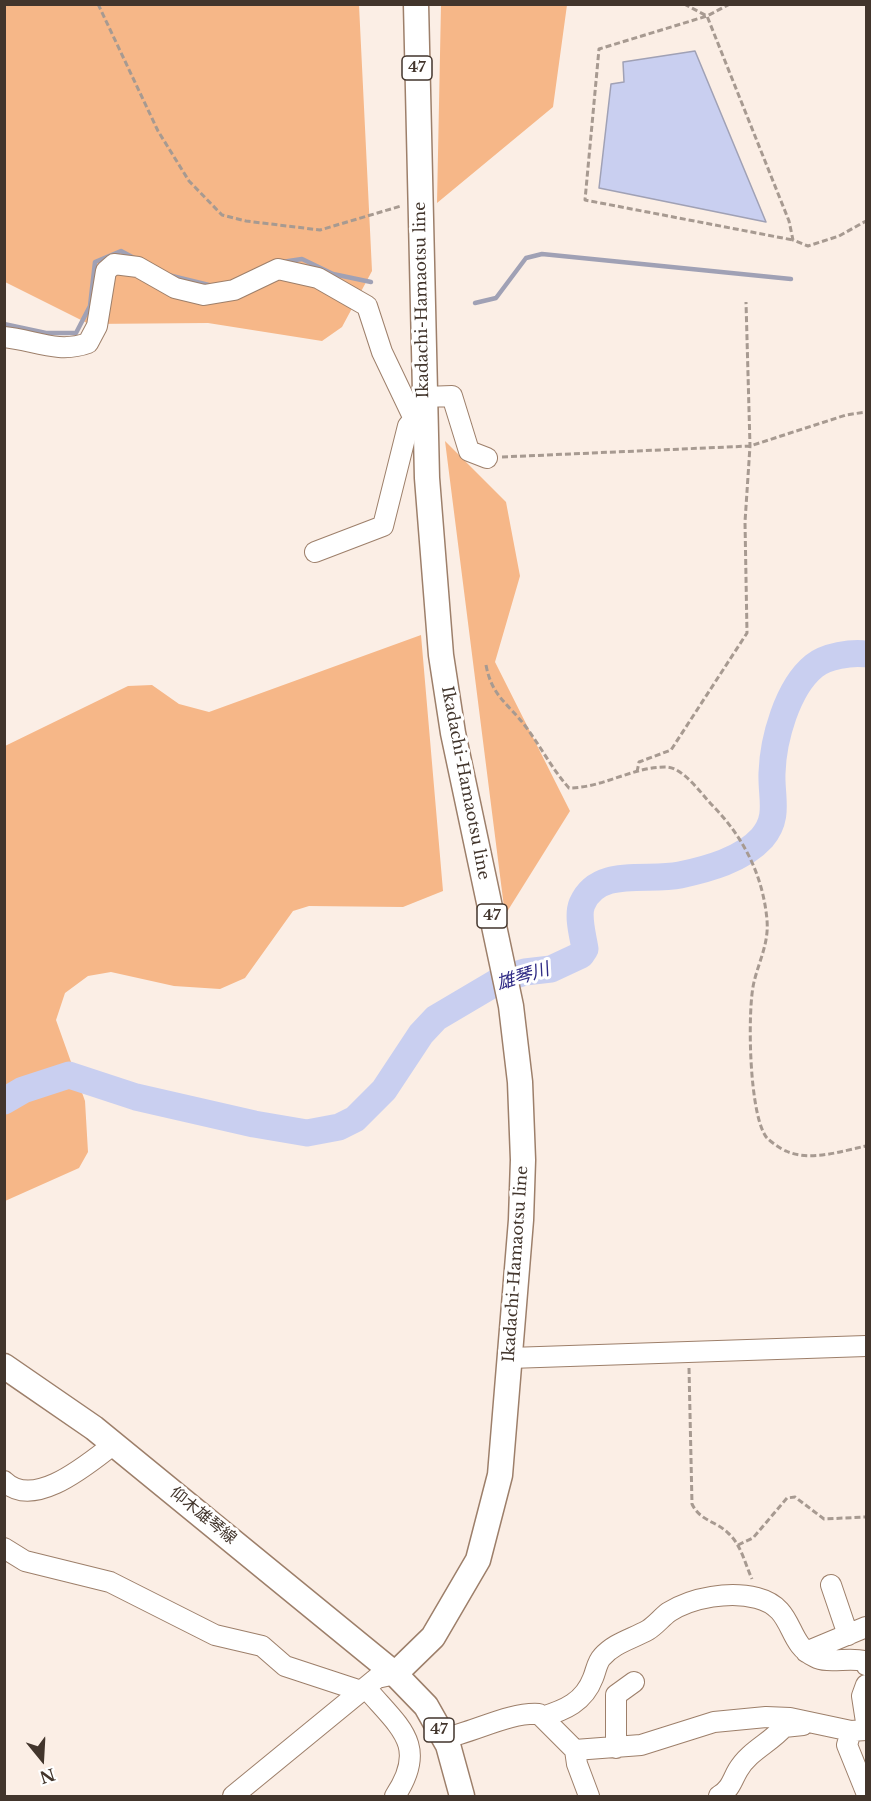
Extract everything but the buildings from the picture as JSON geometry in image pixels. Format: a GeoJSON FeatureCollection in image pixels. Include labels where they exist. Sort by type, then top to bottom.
{"type":"FeatureCollection","features":[{"type":"Feature","properties":{"kind":"main road","name":"Ikadachi-Hamaotsu line"},"geometry":{"type":"LineString","coordinates":[[395,1674],[433,1637],[478,1560],[500,1475],[522,1200],[523,1160],[520,1082],[511,1006],[453,733],[441,655],[421,407],[416,4]]}},
{"type":"Feature","properties":{"kind":"main road","name":"仰木雄琴線"},"geometry":{"type":"LineString","coordinates":[[4,1366],[114,1444],[395,1674]]}},
{"type":"Feature","properties":{"kind":"main road","name":"47"},"geometry":{"type":"LineString","coordinates":[[395,1674],[426,1706],[444,1738],[462,1797]]}},
{"type":"Feature","properties":{"kind":"street"},"geometry":{"type":"LineString","coordinates":[[4,337],[27,339],[50,348],[74,348],[88,343],[97,326],[106,271],[114,264],[138,267],[176,288],[204,295],[234,290],[278,269],[318,278],[367,306],[382,352],[421,407]]}},
{"type":"Feature","properties":{"kind":"street"},"geometry":{"type":"LineString","coordinates":[[315,552],[383,526],[408,426],[421,407],[452,396],[469,451],[487,458]]}},
{"type":"Feature","properties":{"kind":"street"},"geometry":{"type":"LineString","coordinates":[[510,1358],[867,1346]]}},
{"type":"Feature","properties":{"kind":"street"},"geometry":{"type":"LineString","coordinates":[[4,1480],[9,1485],[31,1491],[54,1484],[80,1470],[114,1444]]}},
{"type":"Feature","properties":{"kind":"street"},"geometry":{"type":"LineString","coordinates":[[4,1548],[25,1561],[110,1582],[214,1635],[262,1646],[285,1666],[363,1689],[405,1734],[412,1764],[395,1797]]}},
{"type":"Feature","properties":{"kind":"street"},"geometry":{"type":"LineString","coordinates":[[831,1585],[848,1635]]}},
{"type":"Feature","properties":{"kind":"street"},"geometry":{"type":"LineString","coordinates":[[542,1717],[572,1706],[588,1691],[600,1659],[613,1646],[652,1628],[669,1613],[689,1603],[735,1594],[765,1601],[786,1615],[792,1633],[806,1652],[820,1659],[853,1658],[864,1661],[867,1665]]}},
{"type":"Feature","properties":{"kind":"street"},"geometry":{"type":"LineString","coordinates":[[806,1652],[867,1628]]}},
{"type":"Feature","properties":{"kind":"street"},"geometry":{"type":"LineString","coordinates":[[233,1797],[377,1678],[395,1674]]}},
{"type":"Feature","properties":{"kind":"street"},"geometry":{"type":"LineString","coordinates":[[616,1748],[616,1695],[634,1682]]}},
{"type":"Feature","properties":{"kind":"street"},"geometry":{"type":"LineString","coordinates":[[867,1685],[862,1696],[858,1727],[847,1745],[867,1792]]}},
{"type":"Feature","properties":{"kind":"street"},"geometry":{"type":"LineString","coordinates":[[444,1738],[469,1733],[522,1713],[538,1714],[575,1750],[577,1764],[589,1797]]}},
{"type":"Feature","properties":{"kind":"street"},"geometry":{"type":"LineString","coordinates":[[575,1750],[642,1745],[714,1722],[766,1717],[790,1718],[814,1724]]}},
{"type":"Feature","properties":{"kind":"street"},"geometry":{"type":"LineString","coordinates":[[719,1797],[726,1792],[737,1771],[756,1749],[772,1740],[784,1727],[814,1724],[858,1727]]}},
{"type":"Feature","properties":{"kind":"path"},"geometry":{"type":"LineString","coordinates":[[98,4],[158,131],[189,181],[222,215],[246,221],[320,230],[420,200]]}},
{"type":"Feature","properties":{"kind":"path"},"geometry":{"type":"LineString","coordinates":[[684,4],[706,16],[789,221],[793,240]]}},
{"type":"Feature","properties":{"kind":"path"},"geometry":{"type":"LineString","coordinates":[[730,4],[706,16],[599,49],[585,200],[793,240],[808,246],[839,236],[867,221]]}},
{"type":"Feature","properties":{"kind":"path"},"geometry":{"type":"LineString","coordinates":[[638,772],[639,762],[670,750],[747,633],[745,522],[750,446],[746,302]]}},
{"type":"Feature","properties":{"kind":"path"},"geometry":{"type":"LineString","coordinates":[[487,458],[750,446],[846,414],[867,412]]}},
{"type":"Feature","properties":{"kind":"path"},"geometry":{"type":"LineString","coordinates":[[486,665],[489,681],[498,698],[526,728],[569,788],[584,788],[638,772],[668,767],[680,773],[727,820],[749,853],[767,921],[764,951],[754,982],[751,1010],[751,1057],[759,1120],[767,1138],[787,1151],[810,1155],[867,1146]]}},
{"type":"Feature","properties":{"kind":"path"},"geometry":{"type":"LineString","coordinates":[[689,1352],[693,1504],[697,1514],[728,1532],[738,1545],[756,1589],[765,1601]]}},
{"type":"Feature","properties":{"kind":"path"},"geometry":{"type":"LineString","coordinates":[[738,1545],[753,1538],[787,1498],[795,1497],[824,1519],[867,1517]]}},
{"type":"Feature","properties":{"kind":"shaded area"},"geometry":{"type":"Polygon","coordinates":[[[4,5],[359,5],[372,271],[342,327],[322,341],[208,323],[89,324],[5,282],[4,5]]]}},
{"type":"Feature","properties":{"kind":"shaded area"},"geometry":{"type":"Polygon","coordinates":[[[441,5],[567,5],[553,107],[437,203],[441,5]]]}},
{"type":"Feature","properties":{"kind":"shaded area"},"geometry":{"type":"Polygon","coordinates":[[[445,441],[506,502],[520,576],[495,662],[570,811],[505,915],[445,441]]]}},
{"type":"Feature","properties":{"kind":"shaded area"},"geometry":{"type":"Polygon","coordinates":[[[421,635],[443,891],[403,907],[309,906],[293,911],[245,978],[220,989],[174,986],[111,972],[88,976],[65,993],[56,1020],[85,1101],[88,1152],[79,1168],[5,1201],[5,746],[128,686],[152,685],[179,704],[209,712],[421,635]]]}},
{"type":"Feature","properties":{"kind":"water"},"geometry":{"type":"Polygon","coordinates":[[[695,51],[766,222],[599,188],[611,84],[624,82],[623,62],[695,51]]]}},
{"type":"Feature","properties":{"kind":"waterway"},"geometry":{"type":"LineString","coordinates":[[4,324],[46,333],[76,333],[90,306],[95,262],[121,251],[134,258]]}},
{"type":"Feature","properties":{"kind":"waterway"},"geometry":{"type":"LineString","coordinates":[[475,303],[496,298],[526,258],[542,254],[791,279]]}},
{"type":"Feature","properties":{"kind":"waterway"},"geometry":{"type":"LineString","coordinates":[[282,262],[302,259],[333,274],[371,282]]}},
{"type":"Feature","properties":{"kind":"waterway"},"geometry":{"type":"LineString","coordinates":[[168,275],[213,286]]}},
{"type":"Feature","properties":{"kind":"waterway","name":"雄琴川"},"geometry":{"type":"LineString","coordinates":[[4,1101],[23,1090],[69,1075],[136,1097],[254,1124],[307,1133],[339,1127],[355,1119],[384,1090],[421,1034],[436,1018],[502,979],[525,972],[551,969],[581,955],[585,949],[580,914],[582,904],[589,892],[600,884],[625,878],[667,877],[691,873],[735,858],[754,846],[768,830],[773,815],[772,773],[775,745],[783,715],[796,687],[814,666],[825,660],[839,656],[866,654]]}}]}
